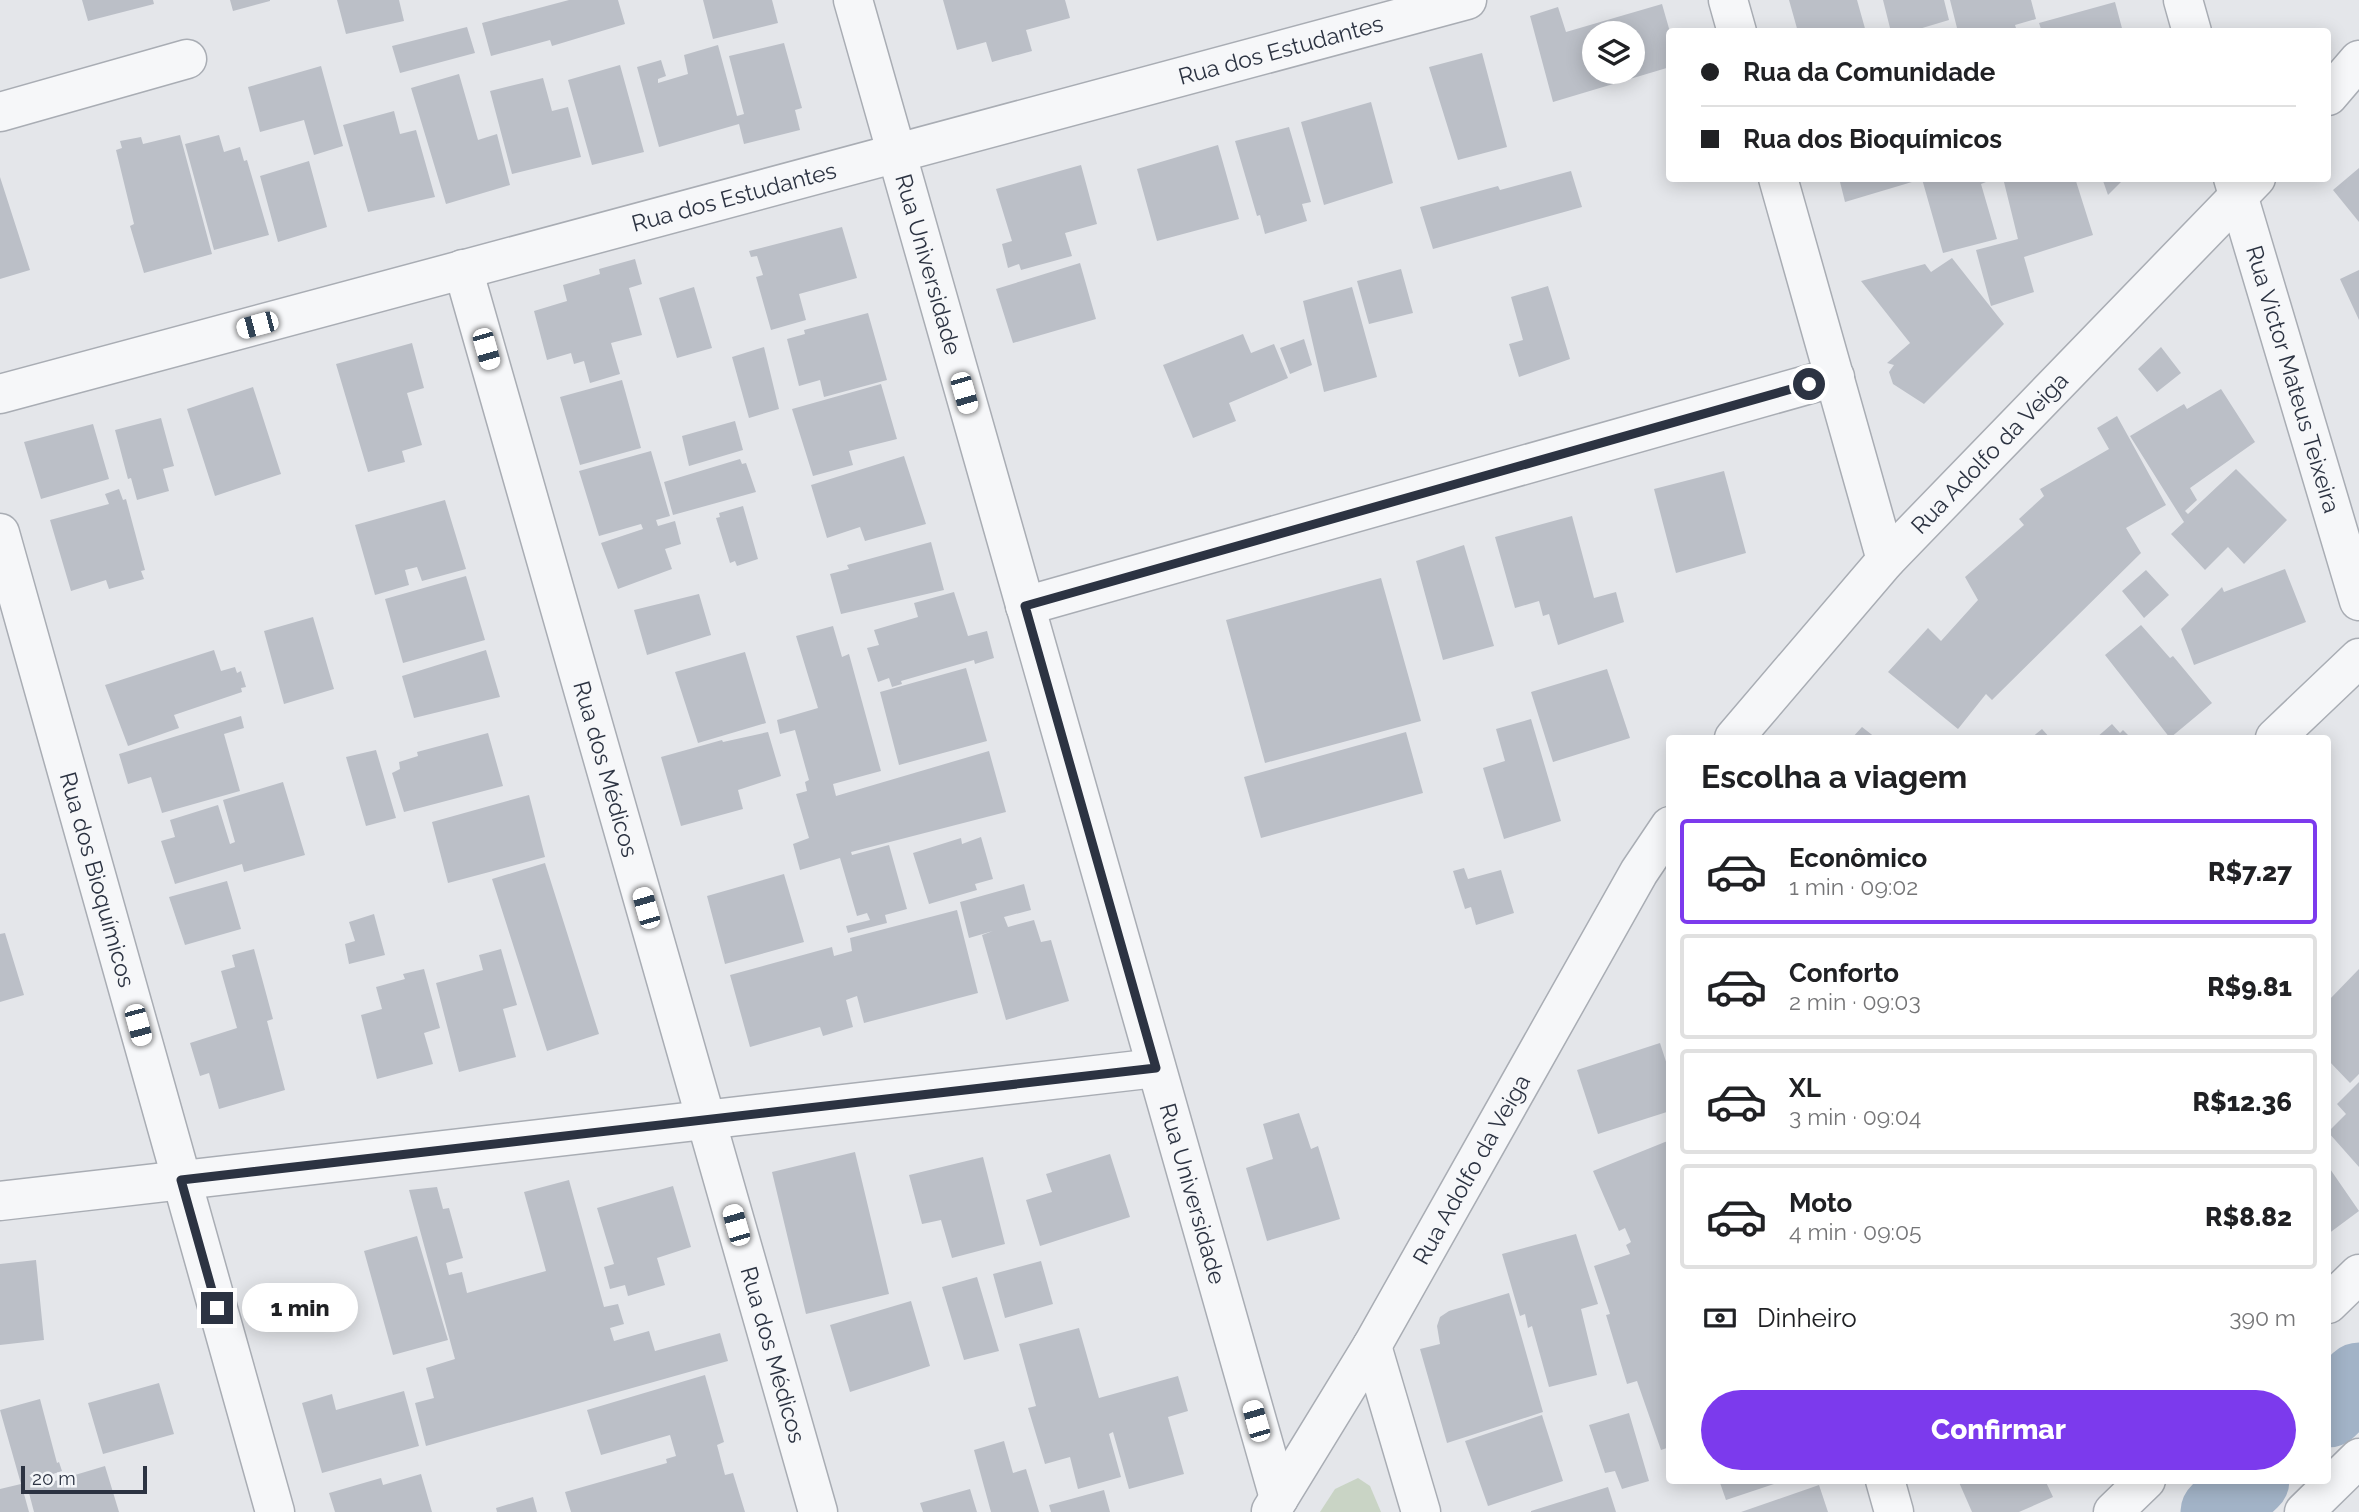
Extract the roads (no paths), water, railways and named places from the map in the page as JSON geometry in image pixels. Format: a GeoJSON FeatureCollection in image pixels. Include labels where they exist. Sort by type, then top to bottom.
{"type":"FeatureCollection","features":[{"type":"Feature","properties":{"kind":"street","name":"Rua Universidade"},"geometry":{"type":"LineString","coordinates":[[853,0],[1156,1068],[1275,1505]]}},
{"type":"Feature","properties":{"kind":"street","name":"Rua dos Estudantes"},"geometry":{"type":"LineString","coordinates":[[0,394],[1467,0]]}},
{"type":"Feature","properties":{"kind":"street"},"geometry":{"type":"LineString","coordinates":[[1728,0],[1736,28]]}},
{"type":"Feature","properties":{"kind":"street"},"geometry":{"type":"LineString","coordinates":[[2183,0],[2191,28]]}},
{"type":"Feature","properties":{"kind":"street"},"geometry":{"type":"LineString","coordinates":[[0,112],[187,59]]}},
{"type":"Feature","properties":{"kind":"street"},"geometry":{"type":"LineString","coordinates":[[2331,93],[2359,60]]}},
{"type":"Feature","properties":{"kind":"street"},"geometry":{"type":"LineString","coordinates":[[1780,182],[1886,560]]}},
{"type":"Feature","properties":{"kind":"street","name":"Rua Adolfo da Veiga"},"geometry":{"type":"LineString","coordinates":[[1737,735],[1886,560],[2243,185]]}},
{"type":"Feature","properties":{"kind":"street","name":"Rua Victor Mateus Teixeira"},"geometry":{"type":"LineString","coordinates":[[2243,185],[2359,601]]}},
{"type":"Feature","properties":{"kind":"street","name":"Rua dos Médicos"},"geometry":{"type":"LineString","coordinates":[[463,270],[818,1512]]}},
{"type":"Feature","properties":{"kind":"street"},"geometry":{"type":"LineString","coordinates":[[1025,606],[1835,377]]}},
{"type":"Feature","properties":{"kind":"street","name":"Rua dos Bioquímicos"},"geometry":{"type":"LineString","coordinates":[[0,533],[275,1512]]}},
{"type":"Feature","properties":{"kind":"street"},"geometry":{"type":"LineString","coordinates":[[2278,735],[2359,658]]}},
{"type":"Feature","properties":{"kind":"street","name":"Rua Adolfo da Veiga"},"geometry":{"type":"LineString","coordinates":[[1275,1505],[1372,1346],[1639,872],[1666,832]]}},
{"type":"Feature","properties":{"kind":"street"},"geometry":{"type":"LineString","coordinates":[[0,1201],[1156,1068]]}},
{"type":"Feature","properties":{"kind":"street"},"geometry":{"type":"LineString","coordinates":[[2331,1301],[2359,1273]]}},
{"type":"Feature","properties":{"kind":"street"},"geometry":{"type":"LineString","coordinates":[[1372,1346],[1421,1512]]}},
{"type":"Feature","properties":{"kind":"street"},"geometry":{"type":"LineString","coordinates":[[2304,1512],[2359,1458]]}},
{"type":"Feature","properties":{"kind":"street"},"geometry":{"type":"LineString","coordinates":[[1886,1484],[1894,1512]]}},
{"type":"Feature","properties":{"kind":"street"},"geometry":{"type":"LineString","coordinates":[[2113,1512],[2142,1484]]}},
{"type":"Feature","properties":{"kind":"waterway"},"geometry":{"type":"LineString","coordinates":[[2331,1407],[2359,1380]]}},
{"type":"Feature","properties":{"kind":"waterway"},"geometry":{"type":"LineString","coordinates":[[2218,1512],[2248,1484]]}}]}
